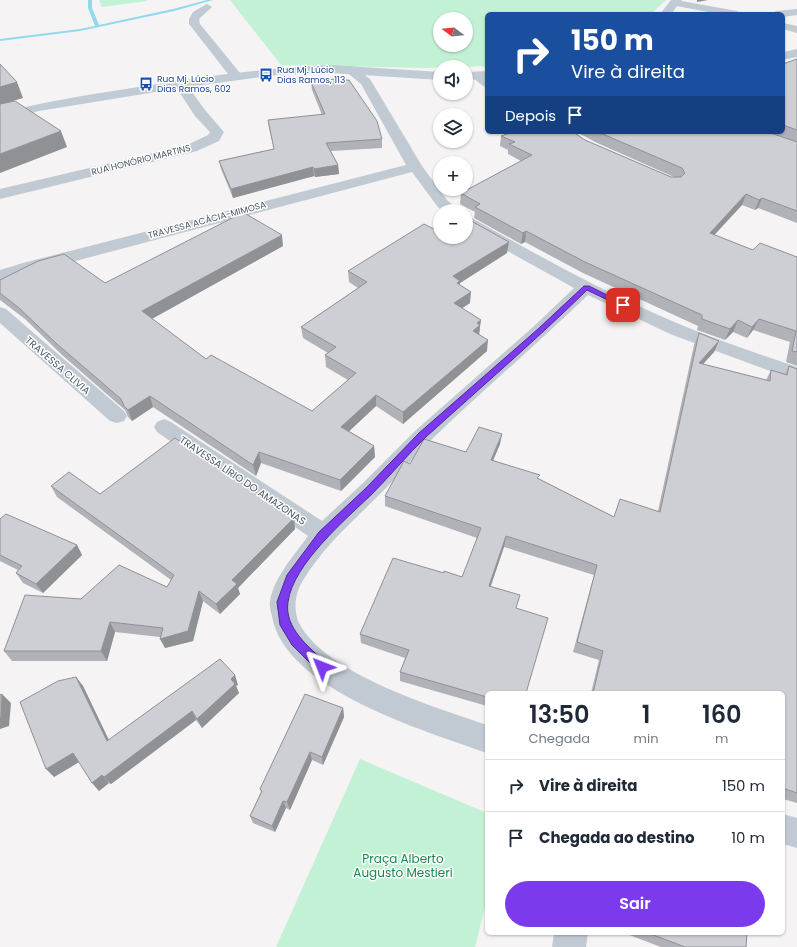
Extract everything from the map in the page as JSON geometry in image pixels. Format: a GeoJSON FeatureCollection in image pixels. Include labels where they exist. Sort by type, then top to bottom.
{"type":"FeatureCollection","features":[{"type":"Feature","properties":{"kind":"main road"},"geometry":{"type":"LineString","coordinates":[[667,12],[676,2]]}},
{"type":"Feature","properties":{"kind":"main road"},"geometry":{"type":"LineString","coordinates":[[0,117],[38,107],[180,84],[277,71],[350,70],[433,76]]}},
{"type":"Feature","properties":{"kind":"street"},"geometry":{"type":"LineString","coordinates":[[705,0],[732,12]]}},
{"type":"Feature","properties":{"kind":"street"},"geometry":{"type":"LineString","coordinates":[[676,2],[729,12]]}},
{"type":"Feature","properties":{"kind":"street"},"geometry":{"type":"LineString","coordinates":[[207,7],[197,14],[194,19],[195,24],[236,76]]}},
{"type":"Feature","properties":{"kind":"street"},"geometry":{"type":"LineString","coordinates":[[785,13],[797,12]]}},
{"type":"Feature","properties":{"kind":"street"},"geometry":{"type":"LineString","coordinates":[[785,27],[797,30]]}},
{"type":"Feature","properties":{"kind":"street"},"geometry":{"type":"LineString","coordinates":[[785,56],[797,53]]}},
{"type":"Feature","properties":{"kind":"street"},"geometry":{"type":"LineString","coordinates":[[350,70],[366,82],[415,167],[443,204]]}},
{"type":"Feature","properties":{"kind":"street"},"geometry":{"type":"LineString","coordinates":[[366,82],[381,73]]}},
{"type":"Feature","properties":{"kind":"street","name":"RUA HONÓRIO MARTINS"},"geometry":{"type":"LineString","coordinates":[[0,194],[158,157],[206,143],[214,138],[217,132],[200,113],[180,84]]}},
{"type":"Feature","properties":{"kind":"street","name":"TRAVESSA ACÁCIA-MIMOSA"},"geometry":{"type":"LineString","coordinates":[[0,276],[29,267],[415,167]]}},
{"type":"Feature","properties":{"kind":"street"},"geometry":{"type":"LineString","coordinates":[[473,225],[586,287],[674,328],[731,351],[797,374]]}},
{"type":"Feature","properties":{"kind":"street"},"geometry":{"type":"LineString","coordinates":[[485,738],[387,702],[322,667],[296,641],[286,625],[282,602],[291,578],[323,534],[370,490],[422,436],[540,331],[586,287]]}},
{"type":"Feature","properties":{"kind":"street","name":"TRAVESSA CLIVIA"},"geometry":{"type":"LineString","coordinates":[[0,313],[117,416]]}},
{"type":"Feature","properties":{"kind":"street","name":"TRAVESSA LÍRIO DO AMAZONAS"},"geometry":{"type":"LineString","coordinates":[[164,427],[323,534]]}},
{"type":"Feature","properties":{"kind":"street"},"geometry":{"type":"LineString","coordinates":[[785,830],[797,833]]}},
{"type":"Feature","properties":{"kind":"street"},"geometry":{"type":"LineString","coordinates":[[569,947],[571,935]]}},
{"type":"Feature","properties":{"kind":"green space"},"geometry":{"type":"Polygon","coordinates":[[[99,0],[147,0],[147,1],[102,7],[99,0]]]}},
{"type":"Feature","properties":{"kind":"green space"},"geometry":{"type":"Polygon","coordinates":[[[230,0],[666,0],[653,12],[485,12],[485,66],[473,66],[473,60],[433,60],[433,68],[281,65],[230,0]]]}},
{"type":"Feature","properties":{"kind":"green space","name":"Praça Alberto Augusto Mestieri"},"geometry":{"type":"Polygon","coordinates":[[[360,759],[485,812],[485,907],[475,947],[276,947],[360,759]]]}},
{"type":"Feature","properties":{"kind":"building"},"geometry":{"type":"Polygon","coordinates":[[[797,59],[797,130],[785,126],[785,63],[797,59]]]}},
{"type":"Feature","properties":{"kind":"building"},"geometry":{"type":"Polygon","coordinates":[[[0,64],[17,82],[0,87],[0,64]]]}},
{"type":"Feature","properties":{"kind":"building"},"geometry":{"type":"Polygon","coordinates":[[[335,79],[336,81],[349,80],[377,121],[382,139],[326,143],[338,165],[314,169],[313,167],[231,189],[219,161],[274,149],[268,120],[325,114],[311,82],[335,79]]]}},
{"type":"Feature","properties":{"kind":"building"},"geometry":{"type":"Polygon","coordinates":[[[15,101],[61,131],[0,154],[0,104],[15,101]]]}},
{"type":"Feature","properties":{"kind":"building"},"geometry":{"type":"Polygon","coordinates":[[[507,134],[576,134],[585,140],[671,177],[681,177],[685,173],[682,168],[603,134],[774,134],[797,142],[797,211],[762,198],[759,200],[746,194],[710,233],[753,250],[760,243],[797,257],[797,352],[792,351],[796,331],[759,319],[752,327],[738,320],[730,329],[702,319],[702,315],[585,262],[526,231],[523,233],[475,207],[480,204],[466,196],[473,196],[473,187],[532,155],[509,144],[515,142],[501,136],[507,134]]]}},
{"type":"Feature","properties":{"kind":"building"},"geometry":{"type":"Polygon","coordinates":[[[240,214],[246,214],[282,235],[142,311],[206,359],[211,355],[312,411],[356,373],[325,355],[336,347],[301,327],[367,282],[348,271],[424,224],[433,228],[433,244],[473,244],[473,222],[509,242],[453,276],[460,281],[457,283],[471,292],[454,303],[481,320],[477,323],[480,325],[473,331],[488,340],[403,412],[376,395],[341,427],[374,446],[340,480],[259,452],[253,465],[150,396],[128,410],[124,406],[121,399],[57,344],[19,308],[0,293],[0,280],[38,261],[64,254],[105,283],[240,214]]]}},
{"type":"Feature","properties":{"kind":"building"},"geometry":{"type":"Polygon","coordinates":[[[699,333],[719,341],[699,363],[770,381],[771,370],[787,375],[789,366],[797,369],[797,793],[785,789],[785,691],[593,691],[603,651],[577,642],[597,565],[506,536],[489,586],[520,595],[516,608],[548,618],[527,691],[485,691],[485,696],[400,672],[409,650],[360,634],[393,558],[462,577],[481,528],[385,496],[404,461],[410,464],[424,439],[466,452],[479,427],[502,434],[491,460],[540,475],[537,478],[614,517],[620,499],[660,512],[699,333]]]}},
{"type":"Feature","properties":{"kind":"building"},"geometry":{"type":"Polygon","coordinates":[[[175,438],[294,518],[232,580],[237,584],[216,604],[199,591],[188,631],[160,639],[163,628],[110,622],[101,651],[4,651],[25,595],[81,599],[119,565],[167,587],[174,575],[51,486],[69,472],[100,494],[175,438]]]}},
{"type":"Feature","properties":{"kind":"building"},"geometry":{"type":"Polygon","coordinates":[[[6,514],[77,545],[36,584],[16,573],[22,566],[0,555],[0,519],[6,514]]]}},
{"type":"Feature","properties":{"kind":"building"},"geometry":{"type":"Polygon","coordinates":[[[220,659],[235,675],[231,679],[235,684],[197,719],[192,711],[104,777],[102,775],[92,783],[73,753],[46,769],[20,702],[58,681],[76,677],[107,741],[220,659]]]}},
{"type":"Feature","properties":{"kind":"building"},"geometry":{"type":"Polygon","coordinates":[[[2,694],[1,718],[0,718],[0,695],[2,694]]]}},
{"type":"Feature","properties":{"kind":"building"},"geometry":{"type":"Polygon","coordinates":[[[305,694],[343,708],[322,757],[310,752],[287,802],[283,801],[272,826],[250,816],[262,791],[260,789],[305,694]]]}},
{"type":"Feature","properties":{"kind":"building"},"geometry":{"type":"Polygon","coordinates":[[[653,935],[747,935],[746,947],[685,947],[653,935]]]}},
{"type":"Feature","properties":{"kind":"waterway"},"geometry":{"type":"LineString","coordinates":[[90,0],[90,8],[97,26]]}},
{"type":"Feature","properties":{"kind":"waterway"},"geometry":{"type":"LineString","coordinates":[[0,40],[80,30],[174,10],[211,0]]}},
{"type":"Feature","properties":{"kind":"place","name":"Rua Mj. Lúcio Dias Ramos, 113"},"geometry":{"type":"Point","coordinates":[266,75]}},
{"type":"Feature","properties":{"kind":"place","name":"Rua Mj. Lúcio Dias Ramos, 602"},"geometry":{"type":"Point","coordinates":[146,84]}},
{"type":"Feature","properties":{"kind":"route"},"geometry":{"type":"LineString","coordinates":[[322,667],[296,641],[286,625],[282,602],[291,578],[323,534],[370,490],[422,436],[540,331],[586,287],[623,305]]}}]}
